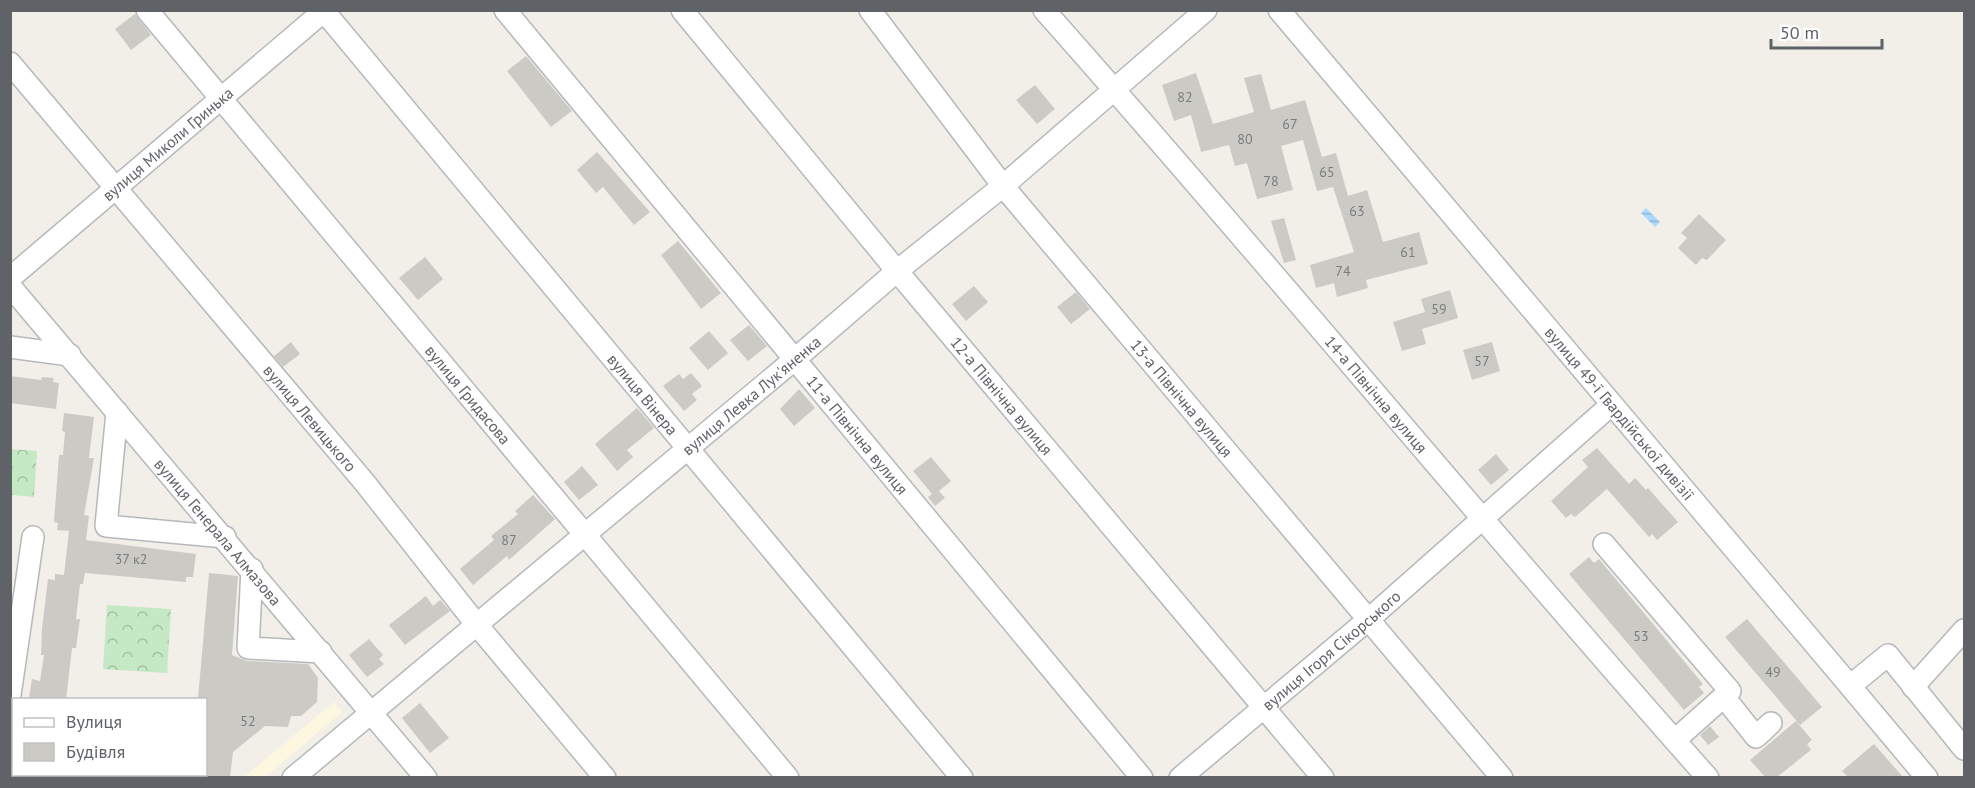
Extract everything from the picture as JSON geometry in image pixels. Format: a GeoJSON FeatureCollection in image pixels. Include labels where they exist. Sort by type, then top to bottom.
{"type":"FeatureCollection","features":[{"type":"Feature","properties":{"kind":"street","name":"вулиця Гридасова"},"geometry":{"type":"LineString","coordinates":[[147,10],[788,777]]}},
{"type":"Feature","properties":{"kind":"street","name":"11-а Північна вулиця"},"geometry":{"type":"LineString","coordinates":[[505,10],[1142,777]]}},
{"type":"Feature","properties":{"kind":"street","name":"12-а Північна вулиця"},"geometry":{"type":"LineString","coordinates":[[682,10],[897,271],[1323,777]]}},
{"type":"Feature","properties":{"kind":"street","name":"13-а Північна вулиця"},"geometry":{"type":"LineString","coordinates":[[870,10],[1003,186],[1502,777]]}},
{"type":"Feature","properties":{"kind":"street","name":"вулиця Левка Лук'яненка"},"geometry":{"type":"LineString","coordinates":[[294,777],[585,536],[897,271],[1003,186],[1206,10]]}},
{"type":"Feature","properties":{"kind":"street","name":"вулиця 49-ї Гвардійської дивізії"},"geometry":{"type":"LineString","coordinates":[[1279,10],[1927,777]]}},
{"type":"Feature","properties":{"kind":"street","name":"вулиця Миколи Гринька"},"geometry":{"type":"LineString","coordinates":[[10,278],[324,11]]}},
{"type":"Feature","properties":{"kind":"street","name":"вулиця Вінера"},"geometry":{"type":"LineString","coordinates":[[324,11],[962,777]]}},
{"type":"Feature","properties":{"kind":"street","name":"14-а Північна вулиця"},"geometry":{"type":"LineString","coordinates":[[1048,12],[1481,519],[1708,777]]}},
{"type":"Feature","properties":{"kind":"street","name":"вулиця Левицького"},"geometry":{"type":"LineString","coordinates":[[10,63],[365,483],[477,625],[605,777]]}},
{"type":"Feature","properties":{"kind":"street","name":"вулиця Генерала Алмазова"},"geometry":{"type":"LineString","coordinates":[[10,286],[426,777]]}},
{"type":"Feature","properties":{"kind":"street"},"geometry":{"type":"LineString","coordinates":[[10,347],[70,355]]}},
{"type":"Feature","properties":{"kind":"street","name":"вулиця Ігоря Сікорського"},"geometry":{"type":"LineString","coordinates":[[1180,777],[1369,619],[1611,405]]}},
{"type":"Feature","properties":{"kind":"street"},"geometry":{"type":"LineString","coordinates":[[117,412],[106,526],[225,537]]}},
{"type":"Feature","properties":{"kind":"street"},"geometry":{"type":"LineString","coordinates":[[10,695],[33,537]]}},
{"type":"Feature","properties":{"kind":"street"},"geometry":{"type":"LineString","coordinates":[[1604,543],[1730,691],[1675,740]]}},
{"type":"Feature","properties":{"kind":"street"},"geometry":{"type":"LineString","coordinates":[[252,569],[248,648],[321,652]]}},
{"type":"Feature","properties":{"kind":"street"},"geometry":{"type":"LineString","coordinates":[[1913,687],[1965,630]]}},
{"type":"Feature","properties":{"kind":"street"},"geometry":{"type":"LineString","coordinates":[[1850,686],[1888,655],[1965,749]]}},
{"type":"Feature","properties":{"kind":"street"},"geometry":{"type":"LineString","coordinates":[[1724,697],[1756,737],[1771,723]]}},
{"type":"Feature","properties":{"kind":"shaded area"},"geometry":{"type":"Polygon","coordinates":[[[334,702],[342,712],[265,777],[244,777],[334,702]]]}},
{"type":"Feature","properties":{"kind":"green space"},"geometry":{"type":"Polygon","coordinates":[[[10,449],[37,451],[34,497],[11,495],[10,449]]]}},
{"type":"Feature","properties":{"kind":"green space"},"geometry":{"type":"Polygon","coordinates":[[[107,605],[171,609],[167,673],[103,669],[107,605]]]}},
{"type":"Feature","properties":{"kind":"water"},"geometry":{"type":"Polygon","coordinates":[[[1646,208],[1660,222],[1655,227],[1641,213],[1646,208]]]}},
{"type":"Feature","properties":{"kind":"building"},"geometry":{"type":"Polygon","coordinates":[[[135,14],[151,35],[131,50],[115,29],[135,14]]]}},
{"type":"Feature","properties":{"kind":"building"},"geometry":{"type":"Polygon","coordinates":[[[526,56],[572,111],[551,127],[507,71],[526,56]]]}},
{"type":"Feature","properties":{"kind":"building"},"geometry":{"type":"Polygon","coordinates":[[[1196,73],[1213,124],[1254,112],[1244,78],[1261,74],[1271,110],[1305,100],[1322,157],[1336,153],[1348,196],[1367,190],[1383,242],[1419,232],[1428,264],[1366,280],[1368,288],[1337,297],[1334,283],[1316,288],[1310,265],[1354,252],[1333,187],[1317,191],[1303,140],[1281,146],[1293,190],[1257,199],[1247,163],[1235,166],[1229,145],[1201,152],[1191,115],[1174,121],[1162,85],[1196,73]]]}},
{"type":"Feature","properties":{"kind":"building"},"geometry":{"type":"Polygon","coordinates":[[[1035,85],[1055,109],[1037,124],[1016,100],[1035,85]]]}},
{"type":"Feature","properties":{"kind":"building"},"geometry":{"type":"Polygon","coordinates":[[[597,152],[650,212],[634,225],[603,187],[596,193],[577,170],[597,152]]]}},
{"type":"Feature","properties":{"kind":"building"},"geometry":{"type":"Polygon","coordinates":[[[1699,214],[1726,240],[1707,260],[1702,258],[1696,265],[1678,248],[1687,238],[1681,233],[1699,214]]]}},
{"type":"Feature","properties":{"kind":"building"},"geometry":{"type":"Polygon","coordinates":[[[1284,218],[1296,260],[1284,263],[1271,221],[1284,218]]]}},
{"type":"Feature","properties":{"kind":"building"},"geometry":{"type":"Polygon","coordinates":[[[678,241],[721,293],[701,309],[661,255],[678,241]]]}},
{"type":"Feature","properties":{"kind":"building"},"geometry":{"type":"Polygon","coordinates":[[[425,257],[443,279],[418,300],[399,278],[425,257]]]}},
{"type":"Feature","properties":{"kind":"building"},"geometry":{"type":"Polygon","coordinates":[[[974,286],[988,302],[966,321],[952,304],[974,286]]]}},
{"type":"Feature","properties":{"kind":"building"},"geometry":{"type":"Polygon","coordinates":[[[1450,290],[1458,318],[1422,329],[1426,344],[1402,351],[1393,322],[1425,312],[1421,299],[1450,290]]]}},
{"type":"Feature","properties":{"kind":"building"},"geometry":{"type":"Polygon","coordinates":[[[1076,292],[1090,309],[1071,324],[1057,307],[1076,292]]]}},
{"type":"Feature","properties":{"kind":"building"},"geometry":{"type":"Polygon","coordinates":[[[749,325],[767,346],[748,361],[730,340],[749,325]]]}},
{"type":"Feature","properties":{"kind":"building"},"geometry":{"type":"Polygon","coordinates":[[[709,331],[728,353],[708,370],[689,348],[709,331]]]}},
{"type":"Feature","properties":{"kind":"building"},"geometry":{"type":"Polygon","coordinates":[[[291,342],[300,354],[283,367],[274,356],[291,342]]]}},
{"type":"Feature","properties":{"kind":"building"},"geometry":{"type":"Polygon","coordinates":[[[1492,342],[1500,371],[1472,380],[1463,350],[1492,342]]]}},
{"type":"Feature","properties":{"kind":"building"},"geometry":{"type":"Polygon","coordinates":[[[691,373],[702,386],[692,394],[697,400],[684,411],[663,386],[679,374],[683,379],[691,373]]]}},
{"type":"Feature","properties":{"kind":"building"},"geometry":{"type":"Polygon","coordinates":[[[10,376],[41,380],[42,377],[54,378],[53,382],[59,383],[56,409],[10,403],[10,376]]]}},
{"type":"Feature","properties":{"kind":"building"},"geometry":{"type":"Polygon","coordinates":[[[799,389],[815,408],[794,426],[780,409],[799,389]]]}},
{"type":"Feature","properties":{"kind":"building"},"geometry":{"type":"Polygon","coordinates":[[[637,408],[654,428],[627,450],[633,457],[617,471],[595,444],[637,408]]]}},
{"type":"Feature","properties":{"kind":"building"},"geometry":{"type":"Polygon","coordinates":[[[64,413],[94,417],[89,458],[94,458],[84,515],[89,516],[86,540],[196,554],[193,577],[186,577],[186,582],[85,573],[83,584],[80,584],[76,619],[80,619],[76,648],[72,648],[66,698],[29,698],[32,679],[40,681],[44,655],[41,655],[42,629],[48,579],[55,580],[55,574],[64,575],[69,531],[57,530],[58,523],[54,522],[59,455],[63,455],[65,432],[62,431],[64,413]]]}},
{"type":"Feature","properties":{"kind":"building"},"geometry":{"type":"Polygon","coordinates":[[[1597,448],[1629,484],[1635,478],[1646,490],[1648,488],[1678,522],[1657,540],[1652,534],[1649,537],[1607,489],[1575,517],[1571,514],[1566,518],[1551,501],[1588,467],[1582,460],[1597,448]]]}},
{"type":"Feature","properties":{"kind":"building"},"geometry":{"type":"Polygon","coordinates":[[[1496,454],[1509,470],[1491,485],[1478,470],[1496,454]]]}},
{"type":"Feature","properties":{"kind":"building"},"geometry":{"type":"Polygon","coordinates":[[[931,457],[951,481],[939,491],[945,498],[935,506],[928,497],[932,494],[913,471],[931,457]]]}},
{"type":"Feature","properties":{"kind":"building"},"geometry":{"type":"Polygon","coordinates":[[[582,466],[598,485],[579,500],[564,482],[582,466]]]}},
{"type":"Feature","properties":{"kind":"building"},"geometry":{"type":"Polygon","coordinates":[[[533,495],[555,519],[509,560],[507,556],[473,585],[460,569],[494,540],[491,536],[518,514],[515,511],[533,495]]]}},
{"type":"Feature","properties":{"kind":"building"},"geometry":{"type":"Polygon","coordinates":[[[1589,557],[1594,563],[1599,559],[1703,684],[1699,687],[1704,693],[1684,710],[1569,574],[1589,557]]]}},
{"type":"Feature","properties":{"kind":"building"},"geometry":{"type":"Polygon","coordinates":[[[209,573],[238,576],[232,655],[247,661],[308,664],[318,678],[317,702],[301,716],[291,716],[288,727],[265,726],[233,752],[230,777],[206,776],[207,698],[198,698],[209,573]]]}},
{"type":"Feature","properties":{"kind":"building"},"geometry":{"type":"Polygon","coordinates":[[[426,596],[433,606],[440,600],[450,611],[405,645],[389,625],[426,596]]]}},
{"type":"Feature","properties":{"kind":"building"},"geometry":{"type":"Polygon","coordinates":[[[1747,619],[1822,707],[1800,725],[1725,637],[1747,619]]]}},
{"type":"Feature","properties":{"kind":"building"},"geometry":{"type":"Polygon","coordinates":[[[369,639],[383,655],[379,659],[384,664],[367,677],[349,655],[369,639]]]}},
{"type":"Feature","properties":{"kind":"building"},"geometry":{"type":"Polygon","coordinates":[[[420,703],[449,738],[430,753],[402,718],[420,703]]]}},
{"type":"Feature","properties":{"kind":"building"},"geometry":{"type":"Polygon","coordinates":[[[1796,721],[1812,740],[1807,744],[1811,750],[1777,777],[1765,777],[1750,760],[1796,721]]]}},
{"type":"Feature","properties":{"kind":"building"},"geometry":{"type":"Polygon","coordinates":[[[1710,726],[1719,737],[1708,745],[1700,735],[1710,726]]]}},
{"type":"Feature","properties":{"kind":"building"},"geometry":{"type":"Polygon","coordinates":[[[1874,744],[1903,777],[1848,777],[1842,771],[1874,744]]]}}]}
